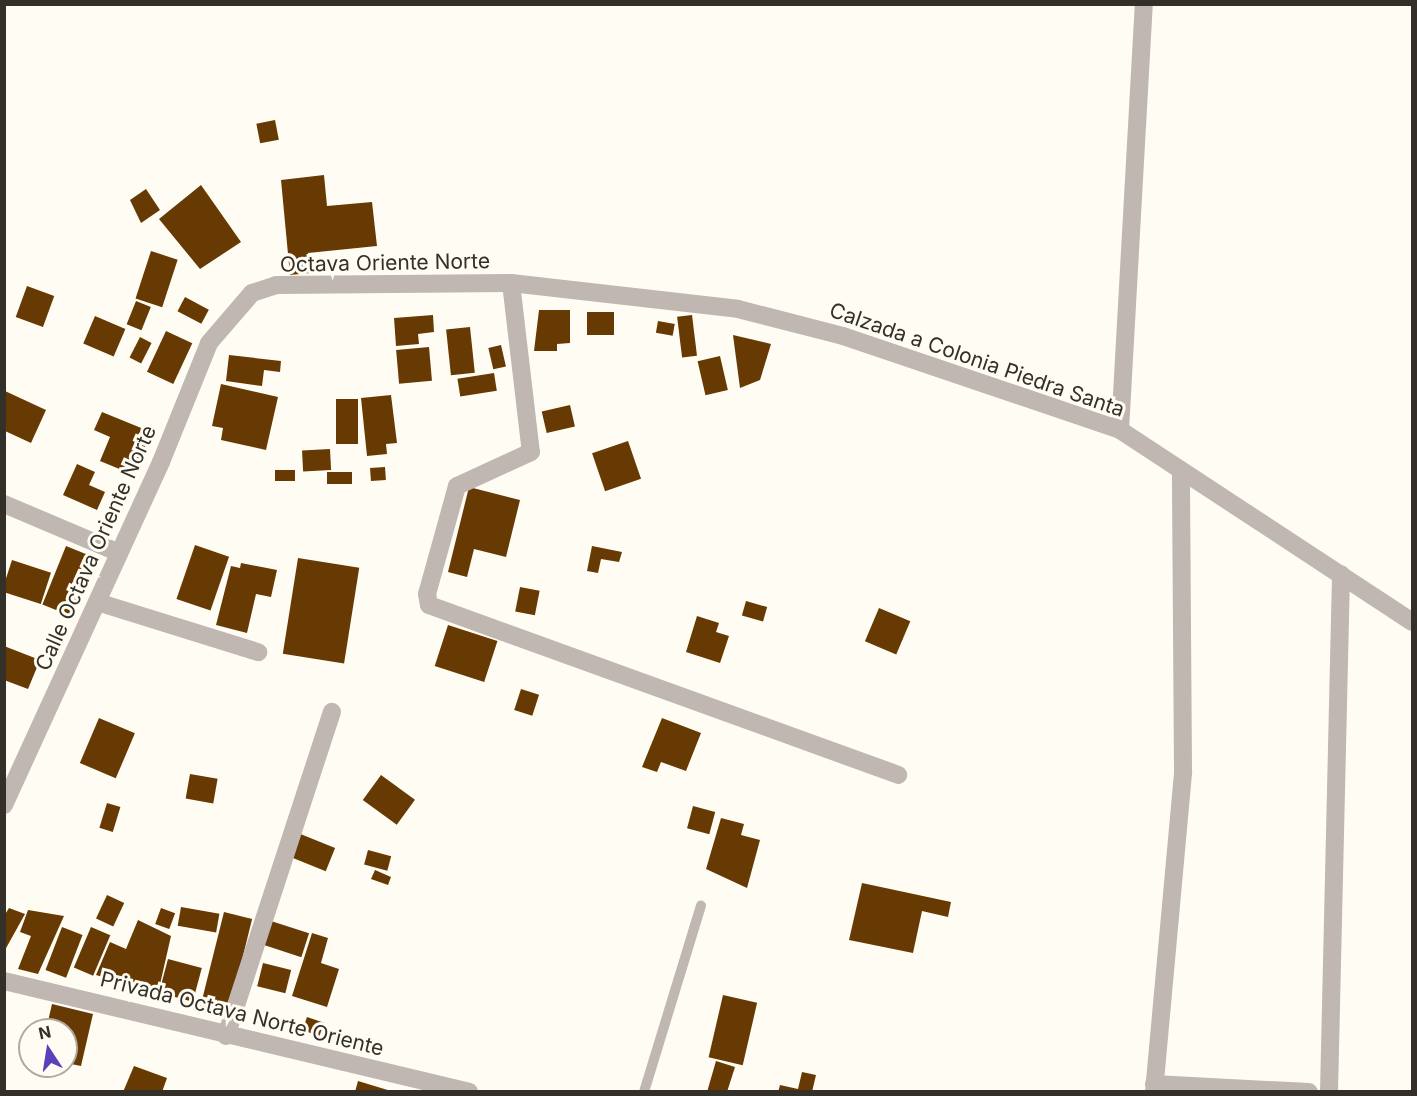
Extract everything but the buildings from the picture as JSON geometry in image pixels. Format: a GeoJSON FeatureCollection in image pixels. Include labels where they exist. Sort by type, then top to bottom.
{"type":"FeatureCollection","features":[{"type":"Feature","properties":{"kind":"street"},"geometry":{"type":"LineString","coordinates":[[1120,430],[1144,4]]}},
{"type":"Feature","properties":{"kind":"street"},"geometry":{"type":"LineString","coordinates":[[511,283],[531,452],[457,486],[427,594],[429,605],[898,775]]}},
{"type":"Feature","properties":{"kind":"street","name":"Calzada a Colonia Piedra Santa"},"geometry":{"type":"LineString","coordinates":[[511,283],[738,309],[843,336],[1120,430],[1181,473],[1413,622]]}},
{"type":"Feature","properties":{"kind":"street","name":"Octava Oriente Norte"},"geometry":{"type":"LineString","coordinates":[[231,312],[252,294],[276,285],[511,283]]}},
{"type":"Feature","properties":{"kind":"street","name":"Calle Octava Oriente Norte"},"geometry":{"type":"LineString","coordinates":[[4,805],[97,602],[209,343],[231,312]]}},
{"type":"Feature","properties":{"kind":"street"},"geometry":{"type":"LineString","coordinates":[[1181,473],[1183,771],[1154,1088],[1309,1092]]}},
{"type":"Feature","properties":{"kind":"street"},"geometry":{"type":"LineString","coordinates":[[4,504],[117,552]]}},
{"type":"Feature","properties":{"kind":"street"},"geometry":{"type":"LineString","coordinates":[[1329,1092],[1341,574]]}},
{"type":"Feature","properties":{"kind":"street"},"geometry":{"type":"LineString","coordinates":[[97,602],[258,652]]}},
{"type":"Feature","properties":{"kind":"street"},"geometry":{"type":"LineString","coordinates":[[226,1036],[332,712]]}},
{"type":"Feature","properties":{"kind":"street","name":"Privada Octava Norte Oriente"},"geometry":{"type":"LineString","coordinates":[[4,981],[226,1036],[469,1092]]}},
{"type":"Feature","properties":{"kind":"lane"},"geometry":{"type":"LineString","coordinates":[[644,1092],[701,905]]}}]}
